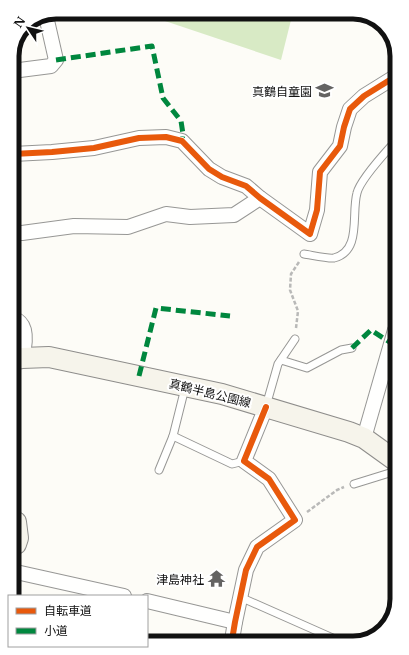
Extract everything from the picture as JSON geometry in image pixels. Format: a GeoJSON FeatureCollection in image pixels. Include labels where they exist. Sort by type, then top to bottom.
{"type":"FeatureCollection","features":[{"type":"Feature","properties":{"kind":"main road","name":"真鶴半島公園線"},"geometry":{"type":"LineString","coordinates":[[19,358],[49,357],[222,394],[349,432],[364,438],[390,457]]}},
{"type":"Feature","properties":{"kind":"street"},"geometry":{"type":"LineString","coordinates":[[19,70],[51,66],[56,60],[47,21]]}},
{"type":"Feature","properties":{"kind":"street"},"geometry":{"type":"LineString","coordinates":[[19,154],[94,148],[139,138],[166,138],[182,141],[209,169],[222,177],[246,186],[310,234],[317,210],[320,172],[340,146],[350,109],[364,96],[390,80]]}},
{"type":"Feature","properties":{"kind":"street"},"geometry":{"type":"LineString","coordinates":[[19,233],[74,226],[128,227],[166,214],[190,217],[234,215],[260,198]]}},
{"type":"Feature","properties":{"kind":"street"},"geometry":{"type":"LineString","coordinates":[[19,322],[24,330],[25,346],[19,356]]}},
{"type":"Feature","properties":{"kind":"street"},"geometry":{"type":"LineString","coordinates":[[364,438],[390,347]]}},
{"type":"Feature","properties":{"kind":"street"},"geometry":{"type":"LineString","coordinates":[[233,636],[246,570],[257,547],[295,520],[270,479],[244,461],[266,407]]}},
{"type":"Feature","properties":{"kind":"street"},"geometry":{"type":"LineString","coordinates":[[19,573],[120,595]]}},
{"type":"Feature","properties":{"kind":"street"},"geometry":{"type":"LineString","coordinates":[[148,601],[235,622]]}},
{"type":"Feature","properties":{"kind":"lane"},"geometry":{"type":"LineString","coordinates":[[304,254],[333,258],[345,253],[351,244],[357,192],[363,180],[390,147]]}},
{"type":"Feature","properties":{"kind":"lane"},"geometry":{"type":"LineString","coordinates":[[266,407],[278,364],[295,339]]}},
{"type":"Feature","properties":{"kind":"lane"},"geometry":{"type":"LineString","coordinates":[[281,360],[306,368],[341,350],[352,348]]}},
{"type":"Feature","properties":{"kind":"lane"},"geometry":{"type":"LineString","coordinates":[[159,470],[173,436],[186,386]]}},
{"type":"Feature","properties":{"kind":"lane"},"geometry":{"type":"LineString","coordinates":[[173,436],[232,464],[244,461]]}},
{"type":"Feature","properties":{"kind":"lane"},"geometry":{"type":"LineString","coordinates":[[354,484],[390,472]]}},
{"type":"Feature","properties":{"kind":"lane"},"geometry":{"type":"LineString","coordinates":[[240,597],[329,636]]}},
{"type":"Feature","properties":{"kind":"path"},"geometry":{"type":"LineString","coordinates":[[295,339],[298,311],[290,290],[291,274],[304,254]]}},
{"type":"Feature","properties":{"kind":"path"},"geometry":{"type":"LineString","coordinates":[[295,520],[337,490],[354,484]]}},
{"type":"Feature","properties":{"kind":"green space"},"geometry":{"type":"Polygon","coordinates":[[[159,19],[291,19],[281,60],[159,19]]]}},
{"type":"Feature","properties":{"kind":"marked path"},"geometry":{"type":"LineString","coordinates":[[56,60],[152,46],[163,98],[181,121],[183,134],[182,141]]}},
{"type":"Feature","properties":{"kind":"marked path"},"geometry":{"type":"LineString","coordinates":[[139,376],[156,308],[230,316]]}},
{"type":"Feature","properties":{"kind":"marked path"},"geometry":{"type":"LineString","coordinates":[[352,348],[371,330],[390,342]]}},
{"type":"Feature","properties":{"kind":"cycle path"},"geometry":{"type":"LineString","coordinates":[[19,154],[94,148],[139,138],[166,137],[182,141],[209,169],[222,177],[246,186],[310,234],[317,210],[320,172],[340,146],[350,109],[364,96],[390,80]]}},
{"type":"Feature","properties":{"kind":"cycle path"},"geometry":{"type":"LineString","coordinates":[[233,636],[246,570],[257,547],[295,520],[269,479],[244,461],[266,407]]}},
{"type":"Feature","properties":{"kind":"place","name":"真鶴自童園"},"geometry":{"type":"Point","coordinates":[325,91]}},
{"type":"Feature","properties":{"kind":"place","name":"津島神社"},"geometry":{"type":"Point","coordinates":[217,579]}}]}
